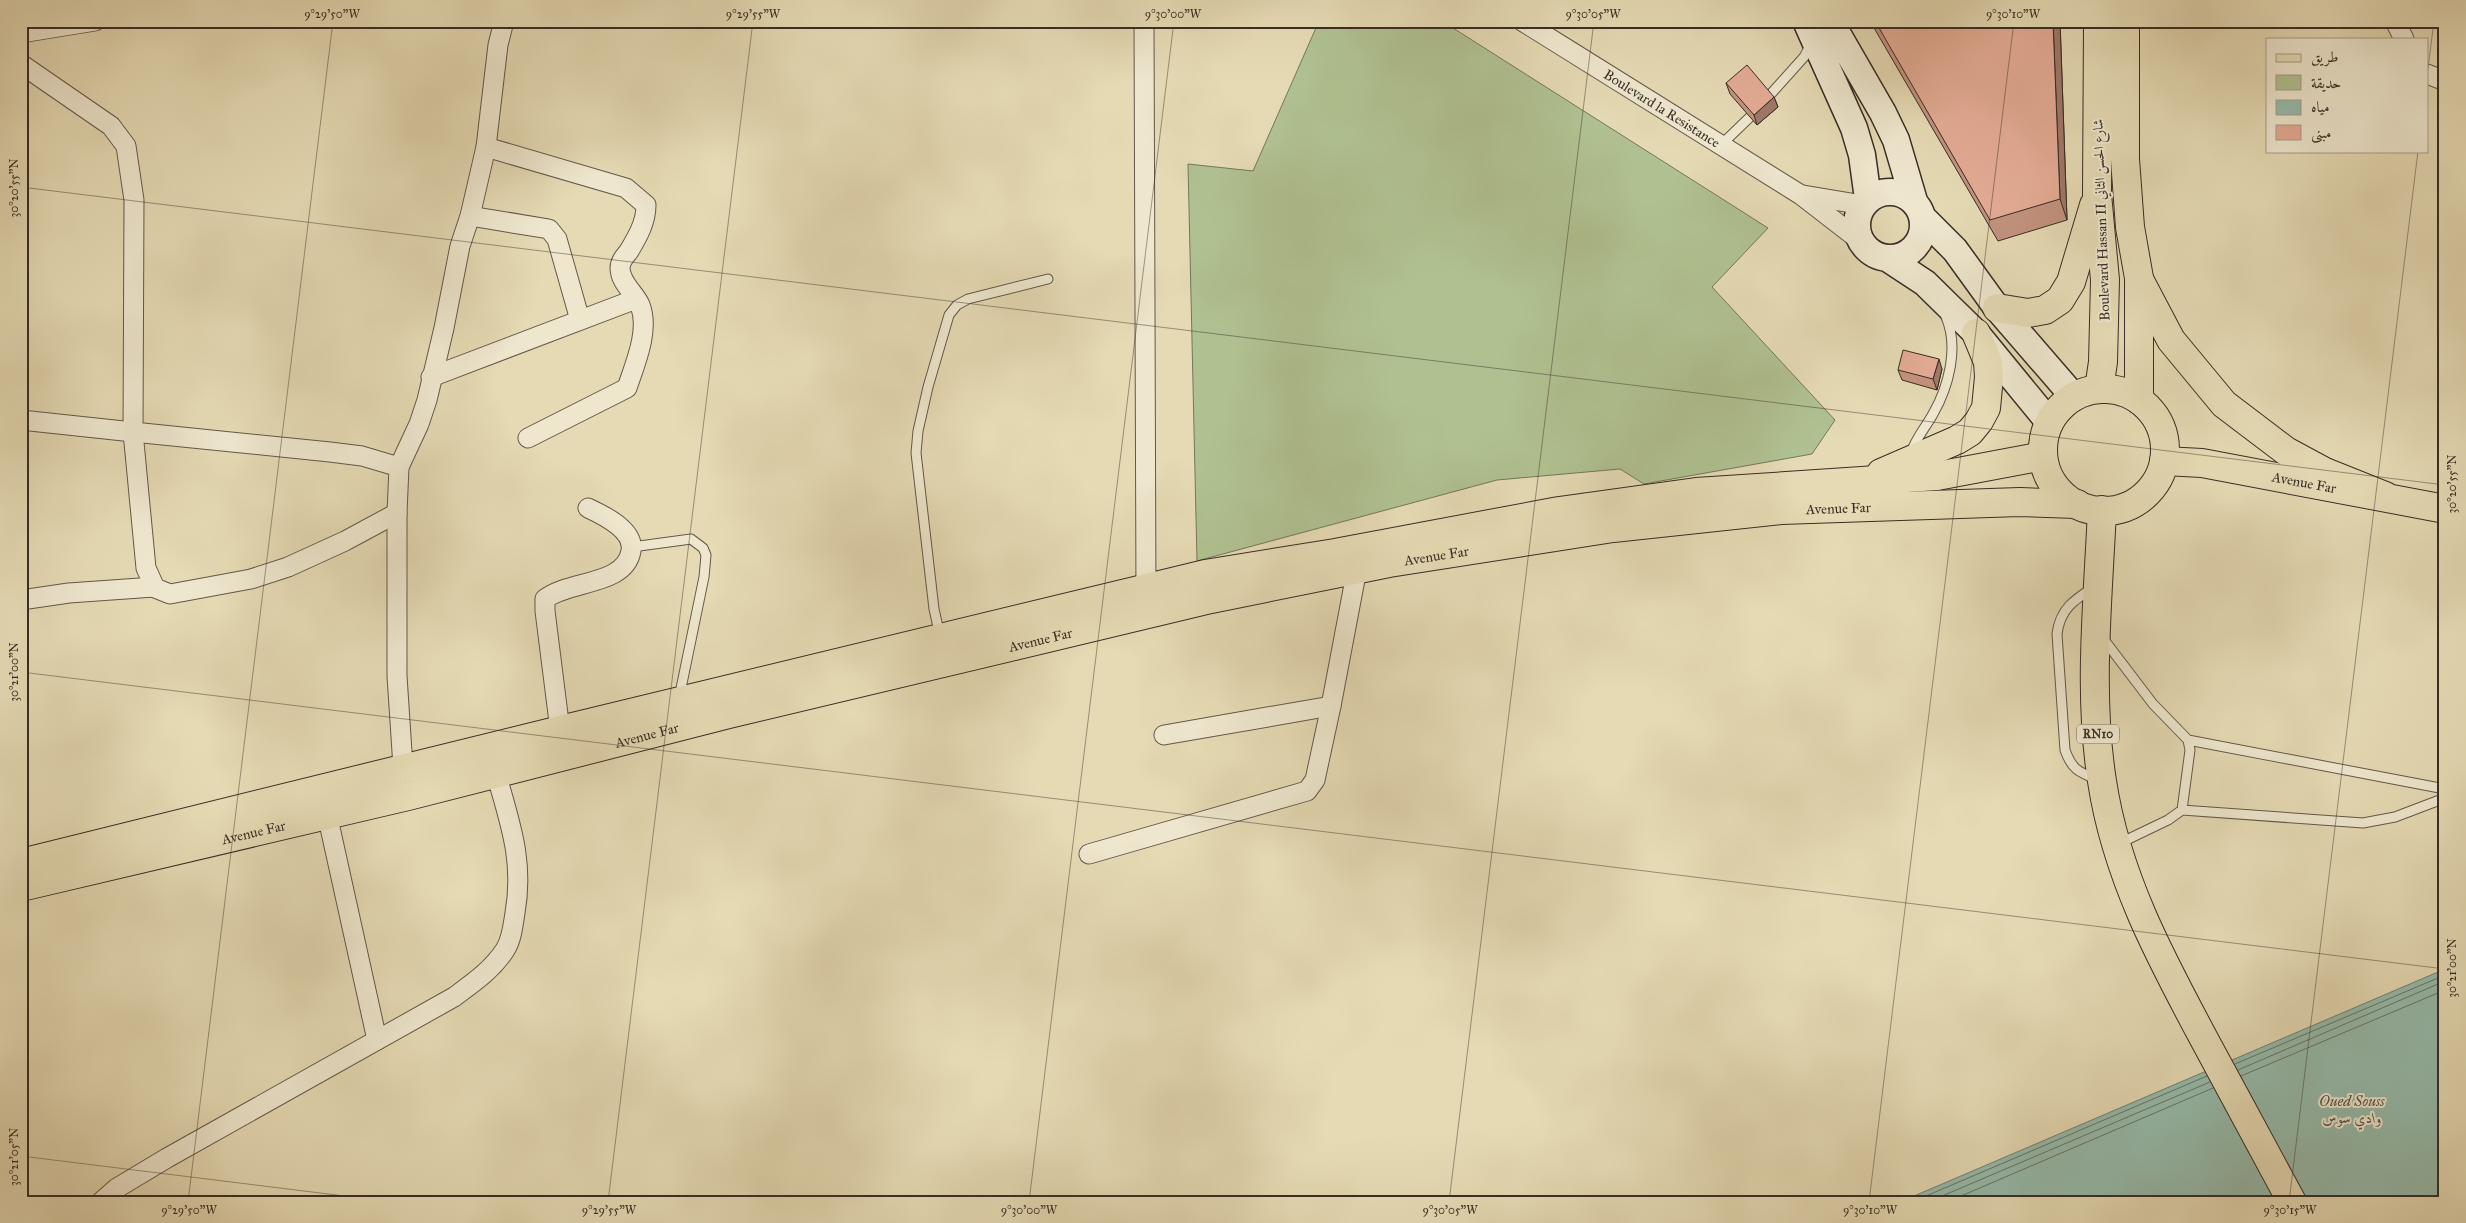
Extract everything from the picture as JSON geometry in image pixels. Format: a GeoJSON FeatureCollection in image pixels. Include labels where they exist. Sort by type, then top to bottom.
{"type":"FeatureCollection","features":[{"type":"Feature","properties":{"kind":"main road","name":"Boulevard Hassan II شارع الحسن الثاني"},"geometry":{"type":"LineString","coordinates":[[2086,393],[2103,362],[2105,280],[2097,194],[2098,21]]}},
{"type":"Feature","properties":{"kind":"main road","name":"Boulevard Hassan II شارع الحسن الثاني"},"geometry":{"type":"LineString","coordinates":[[2125,21],[2126,182],[2139,278],[2139,400]]}},
{"type":"Feature","properties":{"kind":"main road"},"geometry":{"type":"LineString","coordinates":[[1816,27],[1854,128],[1862,155],[1866,202],[1858,223],[1859,234],[1863,243],[1869,250],[1887,258],[1925,283],[1976,333],[2049,422]]}},
{"type":"Feature","properties":{"kind":"main road"},"geometry":{"type":"LineString","coordinates":[[1816,27],[1849,51],[1891,131],[1924,228],[1915,247],[1902,255],[1887,258]]}},
{"type":"Feature","properties":{"kind":"main road"},"geometry":{"type":"LineString","coordinates":[[1866,202],[1884,193],[1895,192],[1918,210],[1955,250],[1997,308],[2086,393]]}},
{"type":"Feature","properties":{"kind":"main road"},"geometry":{"type":"LineString","coordinates":[[1997,308],[2028,313],[2045,310],[2060,300],[2071,282],[2097,194]]}},
{"type":"Feature","properties":{"kind":"main road"},"geometry":{"type":"LineString","coordinates":[[2139,278],[2171,340],[2224,404],[2286,451],[2325,472],[2385,496]]}},
{"type":"Feature","properties":{"kind":"main road"},"geometry":{"type":"LineString","coordinates":[[1868,479],[1957,440],[1970,432],[1986,408],[1988,362],[1976,333]]}},
{"type":"Feature","properties":{"kind":"main road"},"geometry":{"type":"LineString","coordinates":[[2116,390],[2139,400],[2152,414],[2161,431],[2164,461],[2152,486],[2139,499],[2121,508],[2089,507],[2068,499],[2054,484],[2047,471],[2043,456],[2043,444],[2049,422],[2056,412],[2086,393],[2116,390]]}},
{"type":"Feature","properties":{"kind":"main road","name":"Avenue Far"},"geometry":{"type":"LineString","coordinates":[[21,863],[403,767],[493,761],[560,730],[1205,574],[1334,553],[1559,511],[1696,492],[1868,479],[1937,476],[2043,456]]}},
{"type":"Feature","properties":{"kind":"main road","name":"Avenue Far"},"geometry":{"type":"LineString","coordinates":[[2164,461],[2202,463],[2385,496],[2445,509]]}},
{"type":"Feature","properties":{"kind":"main road","name":"Avenue Far"},"geometry":{"type":"LineString","coordinates":[[21,888],[327,814],[493,761],[729,714],[1211,599],[1357,569],[1614,528],[1781,510],[2020,502],[2089,507]]}},
{"type":"Feature","properties":{"kind":"main road","name":"RN10"},"geometry":{"type":"LineString","coordinates":[[2089,507],[2098,584],[2096,630],[2097,726],[2102,781],[2116,845],[2155,949],[2292,1202]]}},
{"type":"Feature","properties":{"kind":"street"},"geometry":{"type":"LineString","coordinates":[[21,33],[95,21]]}},
{"type":"Feature","properties":{"kind":"street"},"geometry":{"type":"LineString","coordinates":[[403,767],[397,676],[397,513],[399,467],[419,424],[444,328],[460,246],[470,216],[486,147],[498,45],[504,21]]}},
{"type":"Feature","properties":{"kind":"street"},"geometry":{"type":"LineString","coordinates":[[1144,21],[1145,616]]}},
{"type":"Feature","properties":{"kind":"street","name":"Boulevard la Resistance"},"geometry":{"type":"LineString","coordinates":[[1522,21],[1801,195],[1863,243]]}},
{"type":"Feature","properties":{"kind":"street"},"geometry":{"type":"LineString","coordinates":[[2395,21],[2404,38]]}},
{"type":"Feature","properties":{"kind":"street"},"geometry":{"type":"LineString","coordinates":[[21,64],[111,126],[126,146],[134,200],[133,432],[146,568],[154,587],[161,592],[180,594],[251,579],[288,567],[345,541],[397,513]]}},
{"type":"Feature","properties":{"kind":"street"},"geometry":{"type":"LineString","coordinates":[[2428,74],[2445,81]]}},
{"type":"Feature","properties":{"kind":"street"},"geometry":{"type":"LineString","coordinates":[[486,147],[626,188],[638,196],[646,205],[646,216],[620,268],[624,281],[640,305],[642,337],[627,388],[528,438]]}},
{"type":"Feature","properties":{"kind":"street","name":"Boulevard la Resistance"},"geometry":{"type":"LineString","coordinates":[[1801,195],[1866,202]]}},
{"type":"Feature","properties":{"kind":"street"},"geometry":{"type":"LineString","coordinates":[[470,216],[549,229],[557,239],[580,320]]}},
{"type":"Feature","properties":{"kind":"street"},"geometry":{"type":"LineString","coordinates":[[431,377],[636,299]]}},
{"type":"Feature","properties":{"kind":"street"},"geometry":{"type":"LineString","coordinates":[[21,420],[330,452],[362,456],[399,467]]}},
{"type":"Feature","properties":{"kind":"street"},"geometry":{"type":"LineString","coordinates":[[560,730],[545,599],[556,590],[579,586],[620,572],[630,557],[632,547],[628,537],[610,519],[588,508]]}},
{"type":"Feature","properties":{"kind":"street"},"geometry":{"type":"LineString","coordinates":[[1089,854],[1307,791],[1314,780],[1332,706],[1357,569]]}},
{"type":"Feature","properties":{"kind":"street"},"geometry":{"type":"LineString","coordinates":[[21,600],[154,587]]}},
{"type":"Feature","properties":{"kind":"street"},"geometry":{"type":"LineString","coordinates":[[1164,735],[1332,706]]}},
{"type":"Feature","properties":{"kind":"street"},"geometry":{"type":"LineString","coordinates":[[101,1202],[117,1188],[167,1158],[454,997],[483,975],[506,948],[512,932],[520,881],[513,827],[493,761]]}},
{"type":"Feature","properties":{"kind":"street"},"geometry":{"type":"LineString","coordinates":[[320,788],[377,1040]]}},
{"type":"Feature","properties":{"kind":"lane"},"geometry":{"type":"LineString","coordinates":[[1769,96],[1804,57],[1816,27]]}},
{"type":"Feature","properties":{"kind":"lane"},"geometry":{"type":"LineString","coordinates":[[1721,145],[1750,117]]}},
{"type":"Feature","properties":{"kind":"lane"},"geometry":{"type":"LineString","coordinates":[[940,638],[934,609],[916,453],[918,430],[949,315],[957,304],[968,299],[1048,279]]}},
{"type":"Feature","properties":{"kind":"lane"},"geometry":{"type":"LineString","coordinates":[[1908,461],[1917,436],[1933,415],[1946,386],[1953,349],[1952,331],[1939,298]]}},
{"type":"Feature","properties":{"kind":"lane"},"geometry":{"type":"LineString","coordinates":[[632,547],[691,539],[698,542],[706,555],[704,577],[678,703]]}},
{"type":"Feature","properties":{"kind":"lane"},"geometry":{"type":"LineString","coordinates":[[2098,584],[2068,605],[2059,621],[2057,634],[2065,750],[2070,763],[2078,772],[2102,781]]}},
{"type":"Feature","properties":{"kind":"lane"},"geometry":{"type":"LineString","coordinates":[[2096,630],[2153,704],[2188,740],[2190,750],[2182,810]]}},
{"type":"Feature","properties":{"kind":"lane"},"geometry":{"type":"LineString","coordinates":[[2188,740],[2445,789]]}},
{"type":"Feature","properties":{"kind":"lane"},"geometry":{"type":"LineString","coordinates":[[2116,845],[2168,820],[2182,810],[2364,823],[2394,817],[2445,798]]}},
{"type":"Feature","properties":{"kind":"green space"},"geometry":{"type":"Polygon","coordinates":[[[1319,21],[1442,21],[1768,228],[1712,287],[1835,420],[1812,454],[1644,484],[1620,469],[1497,480],[1197,561],[1188,164],[1253,171],[1319,21]]]}},
{"type":"Feature","properties":{"kind":"water","name":"Oued Souss وادي سوس"},"geometry":{"type":"Polygon","coordinates":[[[2445,969],[2445,1202],[1900,1202],[2445,969]]]}},
{"type":"Feature","properties":{"kind":"building"},"geometry":{"type":"Polygon","coordinates":[[[1875,21],[2053,21],[2060,199],[1990,220],[1875,21]]]}},
{"type":"Feature","properties":{"kind":"building"},"geometry":{"type":"Polygon","coordinates":[[[1747,65],[1774,97],[1754,115],[1726,83],[1747,65]]]}},
{"type":"Feature","properties":{"kind":"building"},"geometry":{"type":"Polygon","coordinates":[[[1903,350],[1939,359],[1933,379],[1898,370],[1903,350]]]}}]}
